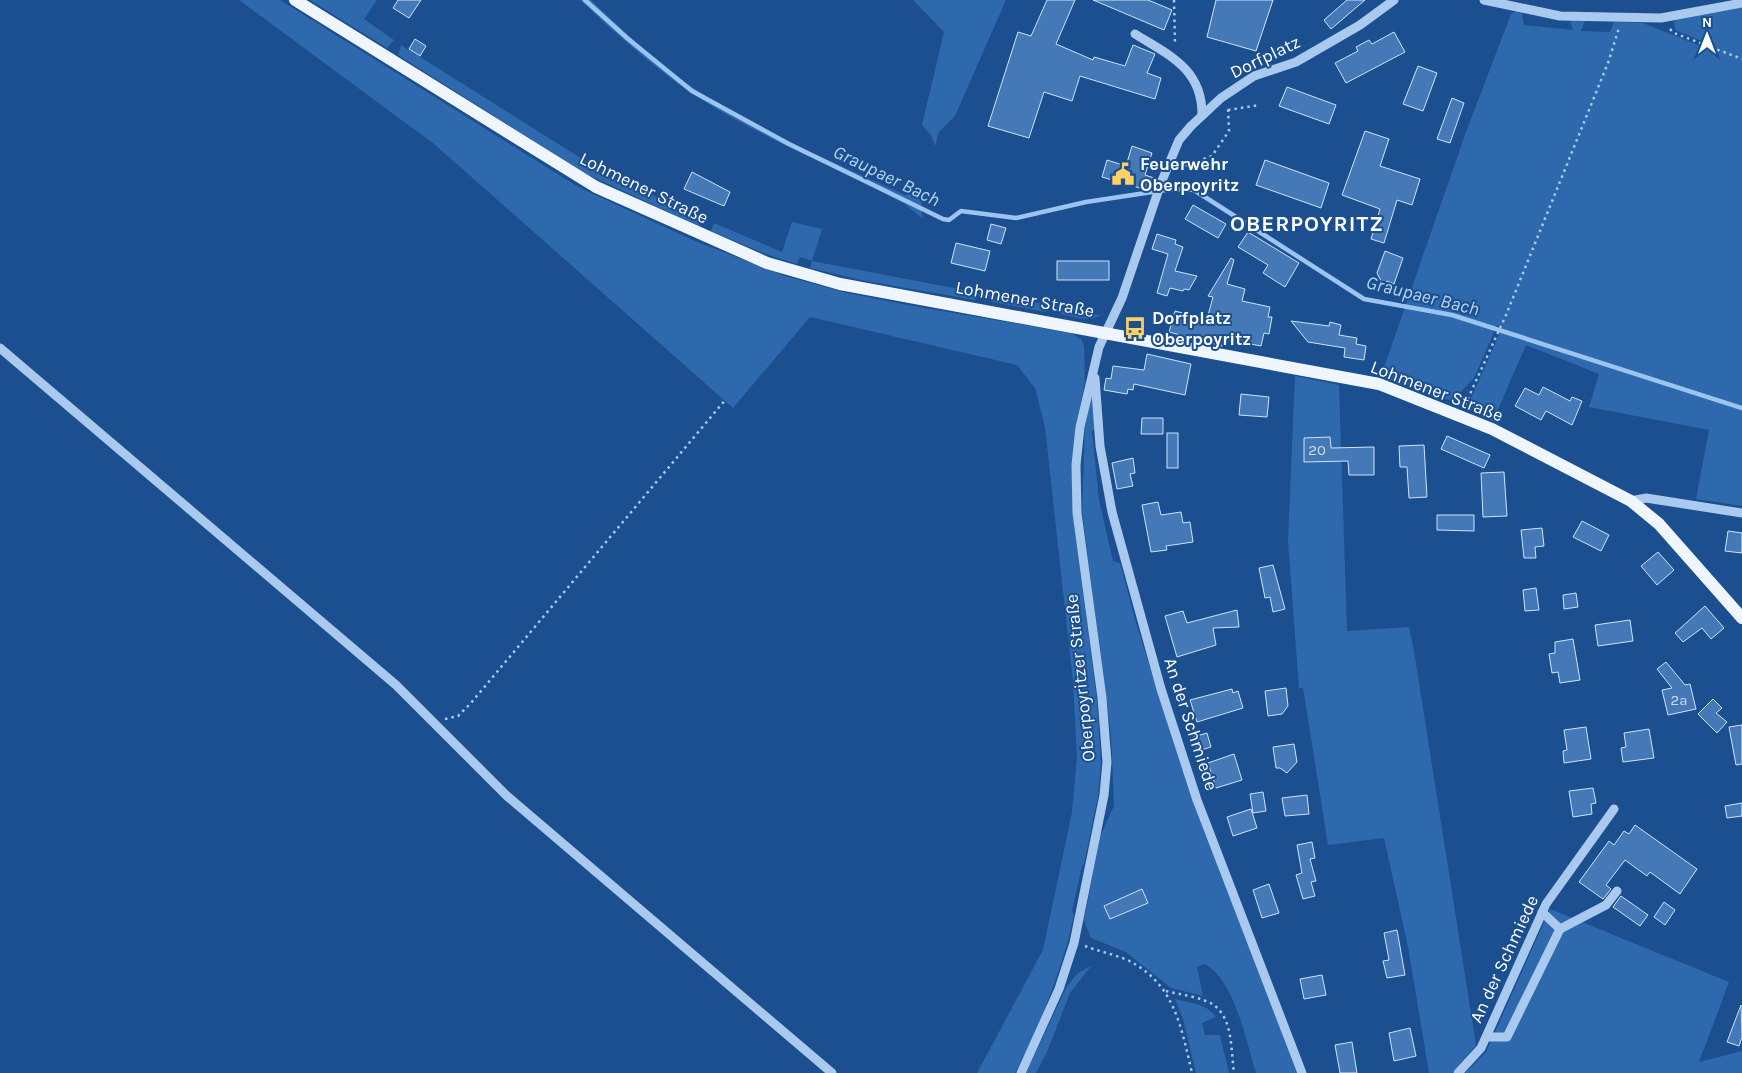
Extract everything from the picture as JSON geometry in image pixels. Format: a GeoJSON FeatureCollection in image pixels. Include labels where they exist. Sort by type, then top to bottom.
{"type":"FeatureCollection","features":[{"type":"Feature","properties":{"kind":"main road","name":"Lohmener Straße"},"geometry":{"type":"LineString","coordinates":[[295,0],[569,172],[624,201],[743,254],[789,270],[840,284],[1106,331],[1379,384],[1492,429],[1631,501],[1658,524],[1742,618]]}},
{"type":"Feature","properties":{"kind":"street","name":"Dorfplatz"},"geometry":{"type":"LineString","coordinates":[[1106,331],[1122,298],[1161,183],[1179,140],[1202,114],[1221,98],[1254,76],[1296,62],[1360,25],[1394,0]]}},
{"type":"Feature","properties":{"kind":"street"},"geometry":{"type":"LineString","coordinates":[[1484,0],[1560,16],[1664,18],[1742,3]]}},
{"type":"Feature","properties":{"kind":"street"},"geometry":{"type":"LineString","coordinates":[[1135,34],[1177,60],[1190,72],[1198,86],[1202,100],[1202,114]]}},
{"type":"Feature","properties":{"kind":"street","name":"Oberpoyritzer Straße"},"geometry":{"type":"LineString","coordinates":[[1021,1073],[1059,989],[1074,943],[1104,795],[1106,762],[1102,698],[1077,513],[1076,465],[1080,427],[1099,347],[1106,331]]}},
{"type":"Feature","properties":{"kind":"street"},"geometry":{"type":"LineString","coordinates":[[0,348],[396,685],[506,796],[832,1073]]}},
{"type":"Feature","properties":{"kind":"street","name":"An der Schmiede"},"geometry":{"type":"LineString","coordinates":[[1094,372],[1100,446],[1112,512],[1162,689],[1197,800],[1302,1073]]}},
{"type":"Feature","properties":{"kind":"street"},"geometry":{"type":"LineString","coordinates":[[1631,501],[1646,498],[1742,513]]}},
{"type":"Feature","properties":{"kind":"street","name":"An der Schmiede"},"geometry":{"type":"LineString","coordinates":[[1458,1073],[1481,1048],[1487,1037],[1542,912],[1614,809]]}},
{"type":"Feature","properties":{"kind":"street"},"geometry":{"type":"LineString","coordinates":[[1487,1037],[1507,1037],[1560,929],[1606,905],[1617,891]]}},
{"type":"Feature","properties":{"kind":"street"},"geometry":{"type":"LineString","coordinates":[[1542,912],[1560,929]]}},
{"type":"Feature","properties":{"kind":"path"},"geometry":{"type":"LineString","coordinates":[[1174,0],[1177,60]]}},
{"type":"Feature","properties":{"kind":"path"},"geometry":{"type":"LineString","coordinates":[[1664,18],[1674,33],[1742,59]]}},
{"type":"Feature","properties":{"kind":"path"},"geometry":{"type":"LineString","coordinates":[[1465,405],[1500,327],[1608,63],[1621,22]]}},
{"type":"Feature","properties":{"kind":"path"},"geometry":{"type":"LineString","coordinates":[[1166,172],[1212,156],[1229,131],[1230,110],[1221,98]]}},
{"type":"Feature","properties":{"kind":"path"},"geometry":{"type":"LineString","coordinates":[[1202,114],[1260,105]]}},
{"type":"Feature","properties":{"kind":"path"},"geometry":{"type":"LineString","coordinates":[[434,722],[458,716],[471,703],[726,399]]}},
{"type":"Feature","properties":{"kind":"path"},"geometry":{"type":"LineString","coordinates":[[1074,943],[1125,959],[1146,971],[1165,991],[1178,1017],[1192,1073]]}},
{"type":"Feature","properties":{"kind":"path"},"geometry":{"type":"LineString","coordinates":[[1165,991],[1214,1004],[1222,1013],[1227,1025],[1234,1073]]}},
{"type":"Feature","properties":{"kind":"shaded area"},"geometry":{"type":"Polygon","coordinates":[[[239,0],[280,0],[580,188],[695,241],[785,276],[847,293],[1071,333],[1081,339],[1084,346],[1085,382],[1075,429],[1073,515],[1097,701],[1101,763],[1098,796],[1072,911],[1074,915],[1069,936],[1050,996],[1034,1035],[1015,1073],[977,1073],[1043,950],[1072,812],[1077,757],[1073,682],[1045,427],[1035,388],[1017,365],[810,317],[733,408],[434,144],[239,0]]]}},
{"type":"Feature","properties":{"kind":"shaded area"},"geometry":{"type":"Polygon","coordinates":[[[310,0],[377,0],[364,19],[394,40],[387,48],[310,0]]]}},
{"type":"Feature","properties":{"kind":"shaded area"},"geometry":{"type":"Polygon","coordinates":[[[580,0],[591,0],[667,69],[720,105],[798,146],[905,195],[924,193],[921,207],[923,219],[905,204],[742,123],[690,92],[661,71],[580,0]]]}},
{"type":"Feature","properties":{"kind":"shaded area"},"geometry":{"type":"Polygon","coordinates":[[[913,0],[1006,0],[955,116],[939,132],[935,146],[931,135],[922,125],[944,32],[913,0]]]}},
{"type":"Feature","properties":{"kind":"shaded area"},"geometry":{"type":"Polygon","coordinates":[[[1742,7],[1742,506],[1696,499],[1709,430],[1589,407],[1599,374],[1526,345],[1493,421],[1471,410],[1469,403],[1503,326],[1497,325],[1474,378],[1452,401],[1381,376],[1466,132],[1511,14],[1517,11],[1522,14],[1524,25],[1573,30],[1570,20],[1585,21],[1581,31],[1610,32],[1614,22],[1643,23],[1713,51],[1716,47],[1675,30],[1674,21],[1680,17],[1742,7]]]}},
{"type":"Feature","properties":{"kind":"shaded area"},"geometry":{"type":"Polygon","coordinates":[[[401,45],[606,174],[703,218],[699,226],[584,173],[398,55],[401,45]]]}},
{"type":"Feature","properties":{"kind":"shaded area"},"geometry":{"type":"Polygon","coordinates":[[[792,222],[822,229],[812,261],[800,257],[797,264],[763,253],[711,231],[714,223],[782,252],[792,222]]]}},
{"type":"Feature","properties":{"kind":"shaded area"},"geometry":{"type":"Polygon","coordinates":[[[812,261],[980,293],[975,300],[866,281],[810,268],[812,261]]]}},
{"type":"Feature","properties":{"kind":"shaded area"},"geometry":{"type":"Polygon","coordinates":[[[988,294],[1050,305],[1046,312],[992,302],[988,294]]]}},
{"type":"Feature","properties":{"kind":"shaded area"},"geometry":{"type":"Polygon","coordinates":[[[1058,307],[1099,315],[1105,313],[1094,318],[1084,319],[1061,314],[1058,307]]]}},
{"type":"Feature","properties":{"kind":"shaded area"},"geometry":{"type":"Polygon","coordinates":[[[1295,376],[1339,385],[1347,631],[1409,627],[1476,1045],[1452,1073],[1429,1073],[1408,947],[1384,838],[1328,845],[1303,688],[1299,688],[1288,541],[1295,376]]]}},
{"type":"Feature","properties":{"kind":"shaded area"},"geometry":{"type":"Polygon","coordinates":[[[1091,396],[1093,397],[1095,429],[1092,431],[1099,500],[1113,561],[1120,563],[1136,623],[1180,762],[1297,1073],[1256,1073],[1232,998],[1215,972],[1205,964],[1197,967],[1203,996],[1171,988],[1126,952],[1091,938],[1084,921],[1100,837],[1114,806],[1111,735],[1082,511],[1085,427],[1091,396]]]}},
{"type":"Feature","properties":{"kind":"shaded area"},"geometry":{"type":"Polygon","coordinates":[[[1550,909],[1729,982],[1699,1062],[1742,1051],[1742,1073],[1465,1073],[1486,1052],[1550,909]]]}},
{"type":"Feature","properties":{"kind":"shaded area"},"geometry":{"type":"Polygon","coordinates":[[[1091,966],[1070,993],[1047,1052],[1036,1073],[1026,1073],[1067,986],[1078,973],[1091,966]]]}},
{"type":"Feature","properties":{"kind":"shaded area"},"geometry":{"type":"Polygon","coordinates":[[[1175,999],[1203,1006],[1216,1017],[1202,1023],[1205,1035],[1220,1035],[1229,1073],[1196,1073],[1183,1019],[1175,999]]]}},
{"type":"Feature","properties":{"kind":"building"},"geometry":{"type":"Polygon","coordinates":[[[398,0],[421,0],[409,18],[393,8],[398,0]]]}},
{"type":"Feature","properties":{"kind":"building"},"geometry":{"type":"Polygon","coordinates":[[[1047,0],[1075,0],[1056,44],[1093,60],[1094,57],[1125,66],[1133,45],[1155,54],[1147,73],[1161,78],[1155,99],[1080,76],[1072,101],[1044,92],[1029,138],[988,126],[1018,32],[1031,36],[1047,0]]]}},
{"type":"Feature","properties":{"kind":"building"},"geometry":{"type":"Polygon","coordinates":[[[1093,0],[1148,0],[1172,10],[1164,30],[1093,0]]]}},
{"type":"Feature","properties":{"kind":"building"},"geometry":{"type":"Polygon","coordinates":[[[1216,0],[1273,0],[1256,51],[1207,37],[1216,0]]]}},
{"type":"Feature","properties":{"kind":"building"},"geometry":{"type":"Polygon","coordinates":[[[1347,0],[1365,0],[1331,29],[1324,20],[1347,0]]]}},
{"type":"Feature","properties":{"kind":"building"},"geometry":{"type":"Polygon","coordinates":[[[1394,32],[1405,52],[1346,83],[1335,63],[1358,51],[1356,47],[1369,40],[1372,44],[1394,32]]]}},
{"type":"Feature","properties":{"kind":"building"},"geometry":{"type":"Polygon","coordinates":[[[415,39],[426,46],[420,56],[409,49],[415,39]]]}},
{"type":"Feature","properties":{"kind":"building"},"geometry":{"type":"Polygon","coordinates":[[[1418,66],[1437,73],[1423,111],[1403,104],[1418,66]]]}},
{"type":"Feature","properties":{"kind":"building"},"geometry":{"type":"Polygon","coordinates":[[[1287,87],[1336,105],[1329,124],[1279,106],[1287,87]]]}},
{"type":"Feature","properties":{"kind":"building"},"geometry":{"type":"Polygon","coordinates":[[[1452,98],[1464,103],[1450,143],[1437,139],[1452,98]]]}},
{"type":"Feature","properties":{"kind":"building"},"geometry":{"type":"Polygon","coordinates":[[[1365,131],[1389,139],[1380,166],[1420,179],[1412,205],[1397,200],[1384,243],[1371,239],[1380,209],[1342,195],[1365,131]]]}},
{"type":"Feature","properties":{"kind":"building"},"geometry":{"type":"Polygon","coordinates":[[[1132,146],[1152,153],[1145,175],[1154,178],[1150,191],[1102,177],[1107,160],[1126,166],[1132,146]]]}},
{"type":"Feature","properties":{"kind":"building"},"geometry":{"type":"Polygon","coordinates":[[[1265,160],[1329,183],[1321,208],[1256,185],[1265,160]]]}},
{"type":"Feature","properties":{"kind":"building"},"geometry":{"type":"Polygon","coordinates":[[[692,172],[730,192],[724,206],[684,189],[692,172]]]}},
{"type":"Feature","properties":{"kind":"building"},"geometry":{"type":"Polygon","coordinates":[[[1193,205],[1226,224],[1218,238],[1185,219],[1193,205]]]}},
{"type":"Feature","properties":{"kind":"building"},"geometry":{"type":"Polygon","coordinates":[[[991,224],[1006,228],[1001,244],[987,240],[991,224]]]}},
{"type":"Feature","properties":{"kind":"building"},"geometry":{"type":"Polygon","coordinates":[[[1248,232],[1299,263],[1285,287],[1263,273],[1268,265],[1238,247],[1248,232]]]}},
{"type":"Feature","properties":{"kind":"building"},"geometry":{"type":"Polygon","coordinates":[[[1157,234],[1176,240],[1175,244],[1183,247],[1175,271],[1197,276],[1189,290],[1184,289],[1183,291],[1170,288],[1167,296],[1157,293],[1168,254],[1152,249],[1157,234]]]}},
{"type":"Feature","properties":{"kind":"building"},"geometry":{"type":"Polygon","coordinates":[[[956,243],[990,251],[985,271],[951,263],[956,243]]]}},
{"type":"Feature","properties":{"kind":"building"},"geometry":{"type":"Polygon","coordinates":[[[1385,251],[1403,258],[1394,284],[1387,281],[1383,285],[1377,273],[1385,251]]]}},
{"type":"Feature","properties":{"kind":"building"},"geometry":{"type":"Polygon","coordinates":[[[1231,258],[1234,260],[1227,284],[1245,289],[1242,301],[1270,307],[1268,317],[1272,317],[1269,334],[1264,333],[1261,346],[1224,339],[1222,346],[1169,332],[1175,311],[1207,319],[1213,297],[1208,296],[1231,258]]]}},
{"type":"Feature","properties":{"kind":"building"},"geometry":{"type":"Polygon","coordinates":[[[1057,261],[1109,261],[1109,280],[1057,280],[1057,261]]]}},
{"type":"Feature","properties":{"kind":"building"},"geometry":{"type":"Polygon","coordinates":[[[1291,321],[1329,326],[1330,322],[1341,325],[1339,335],[1357,338],[1356,344],[1366,346],[1364,360],[1344,357],[1345,348],[1308,342],[1291,321]]]}},
{"type":"Feature","properties":{"kind":"building"},"geometry":{"type":"Polygon","coordinates":[[[1147,354],[1191,364],[1185,395],[1134,384],[1133,390],[1128,389],[1127,394],[1104,390],[1106,378],[1111,379],[1113,366],[1144,370],[1147,354]]]}},
{"type":"Feature","properties":{"kind":"building"},"geometry":{"type":"Polygon","coordinates":[[[1543,387],[1570,401],[1572,397],[1582,401],[1572,425],[1546,411],[1541,420],[1515,406],[1525,388],[1539,395],[1543,387]]]}},
{"type":"Feature","properties":{"kind":"building"},"geometry":{"type":"Polygon","coordinates":[[[1241,394],[1269,397],[1267,417],[1239,415],[1241,394]]]}},
{"type":"Feature","properties":{"kind":"building"},"geometry":{"type":"Polygon","coordinates":[[[1142,418],[1163,418],[1163,434],[1141,434],[1142,418]]]}},
{"type":"Feature","properties":{"kind":"building"},"geometry":{"type":"Polygon","coordinates":[[[1167,433],[1178,433],[1178,468],[1167,468],[1167,433]]]}},
{"type":"Feature","properties":{"kind":"building"},"geometry":{"type":"Polygon","coordinates":[[[1447,436],[1490,455],[1484,468],[1441,449],[1447,436]]]}},
{"type":"Feature","properties":{"kind":"building"},"geometry":{"type":"Polygon","coordinates":[[[1330,437],[1331,448],[1374,447],[1374,475],[1349,475],[1348,461],[1304,462],[1304,438],[1330,437]]]}},
{"type":"Feature","properties":{"kind":"building"},"geometry":{"type":"Polygon","coordinates":[[[1424,445],[1427,497],[1409,498],[1407,467],[1400,467],[1399,446],[1424,445]]]}},
{"type":"Feature","properties":{"kind":"building"},"geometry":{"type":"Polygon","coordinates":[[[1133,458],[1135,473],[1130,474],[1133,486],[1117,489],[1112,463],[1133,458]]]}},
{"type":"Feature","properties":{"kind":"building"},"geometry":{"type":"Polygon","coordinates":[[[1504,472],[1507,516],[1483,517],[1481,473],[1504,472]]]}},
{"type":"Feature","properties":{"kind":"building"},"geometry":{"type":"Polygon","coordinates":[[[1158,502],[1161,515],[1181,512],[1183,523],[1190,522],[1193,542],[1166,546],[1167,550],[1151,552],[1142,505],[1158,502]]]}},
{"type":"Feature","properties":{"kind":"building"},"geometry":{"type":"Polygon","coordinates":[[[1437,515],[1474,515],[1474,531],[1437,530],[1437,515]]]}},
{"type":"Feature","properties":{"kind":"building"},"geometry":{"type":"Polygon","coordinates":[[[1582,521],[1609,535],[1601,551],[1573,537],[1582,521]]]}},
{"type":"Feature","properties":{"kind":"building"},"geometry":{"type":"Polygon","coordinates":[[[1542,528],[1544,546],[1535,547],[1536,558],[1524,558],[1521,530],[1542,528]]]}},
{"type":"Feature","properties":{"kind":"building"},"geometry":{"type":"Polygon","coordinates":[[[1728,531],[1742,533],[1742,553],[1725,551],[1728,531]]]}},
{"type":"Feature","properties":{"kind":"building"},"geometry":{"type":"Polygon","coordinates":[[[1658,552],[1674,570],[1657,585],[1641,566],[1658,552]]]}},
{"type":"Feature","properties":{"kind":"building"},"geometry":{"type":"Polygon","coordinates":[[[1273,565],[1285,609],[1273,612],[1270,597],[1265,598],[1259,568],[1273,565]]]}},
{"type":"Feature","properties":{"kind":"building"},"geometry":{"type":"Polygon","coordinates":[[[1536,588],[1539,610],[1525,611],[1523,590],[1536,588]]]}},
{"type":"Feature","properties":{"kind":"building"},"geometry":{"type":"Polygon","coordinates":[[[1576,593],[1578,607],[1564,609],[1563,595],[1576,593]]]}},
{"type":"Feature","properties":{"kind":"building"},"geometry":{"type":"Polygon","coordinates":[[[1705,606],[1724,628],[1711,639],[1702,628],[1683,642],[1675,633],[1705,606]]]}},
{"type":"Feature","properties":{"kind":"building"},"geometry":{"type":"Polygon","coordinates":[[[1237,610],[1239,627],[1213,628],[1216,645],[1177,657],[1165,616],[1183,611],[1187,623],[1237,610]]]}},
{"type":"Feature","properties":{"kind":"building"},"geometry":{"type":"Polygon","coordinates":[[[1630,620],[1633,641],[1598,646],[1595,625],[1630,620]]]}},
{"type":"Feature","properties":{"kind":"building"},"geometry":{"type":"Polygon","coordinates":[[[1573,639],[1580,680],[1560,683],[1558,672],[1552,673],[1549,654],[1555,653],[1555,642],[1573,639]]]}},
{"type":"Feature","properties":{"kind":"building"},"geometry":{"type":"Polygon","coordinates":[[[1666,662],[1685,685],[1690,684],[1696,709],[1668,715],[1662,690],[1672,688],[1657,669],[1666,662]]]}},
{"type":"Feature","properties":{"kind":"building"},"geometry":{"type":"Polygon","coordinates":[[[1286,688],[1288,706],[1282,714],[1268,716],[1265,691],[1286,688]]]}},
{"type":"Feature","properties":{"kind":"building"},"geometry":{"type":"Polygon","coordinates":[[[1232,689],[1233,693],[1238,691],[1243,708],[1197,722],[1190,700],[1232,689]]]}},
{"type":"Feature","properties":{"kind":"building"},"geometry":{"type":"Polygon","coordinates":[[[1713,699],[1722,708],[1716,713],[1727,722],[1717,733],[1698,714],[1713,699]]]}},
{"type":"Feature","properties":{"kind":"building"},"geometry":{"type":"Polygon","coordinates":[[[1742,725],[1742,764],[1736,765],[1729,727],[1742,725]]]}},
{"type":"Feature","properties":{"kind":"building"},"geometry":{"type":"Polygon","coordinates":[[[1586,727],[1591,759],[1564,763],[1563,751],[1567,750],[1564,730],[1586,727]]]}},
{"type":"Feature","properties":{"kind":"building"},"geometry":{"type":"Polygon","coordinates":[[[1649,729],[1654,758],[1623,762],[1621,748],[1626,747],[1624,733],[1649,729]]]}},
{"type":"Feature","properties":{"kind":"building"},"geometry":{"type":"Polygon","coordinates":[[[1207,733],[1211,747],[1198,751],[1193,737],[1207,733]]]}},
{"type":"Feature","properties":{"kind":"building"},"geometry":{"type":"Polygon","coordinates":[[[1294,744],[1297,762],[1287,773],[1280,768],[1276,768],[1273,747],[1294,744]]]}},
{"type":"Feature","properties":{"kind":"building"},"geometry":{"type":"Polygon","coordinates":[[[1234,754],[1242,780],[1216,788],[1208,763],[1234,754]]]}},
{"type":"Feature","properties":{"kind":"building"},"geometry":{"type":"Polygon","coordinates":[[[1593,788],[1596,803],[1591,804],[1592,814],[1573,817],[1569,791],[1593,788]]]}},
{"type":"Feature","properties":{"kind":"building"},"geometry":{"type":"Polygon","coordinates":[[[1263,792],[1266,811],[1253,813],[1250,794],[1263,792]]]}},
{"type":"Feature","properties":{"kind":"building"},"geometry":{"type":"Polygon","coordinates":[[[1307,795],[1309,814],[1285,816],[1282,798],[1307,795]]]}},
{"type":"Feature","properties":{"kind":"building"},"geometry":{"type":"Polygon","coordinates":[[[1742,803],[1742,816],[1727,818],[1725,806],[1742,803]]]}},
{"type":"Feature","properties":{"kind":"building"},"geometry":{"type":"Polygon","coordinates":[[[1251,809],[1257,828],[1233,836],[1227,817],[1251,809]]]}},
{"type":"Feature","properties":{"kind":"building"},"geometry":{"type":"Polygon","coordinates":[[[1635,825],[1697,869],[1680,894],[1650,872],[1647,876],[1625,860],[1606,885],[1611,889],[1603,899],[1579,882],[1609,841],[1614,845],[1624,831],[1629,834],[1635,825]]]}},
{"type":"Feature","properties":{"kind":"building"},"geometry":{"type":"Polygon","coordinates":[[[1312,842],[1315,858],[1310,859],[1316,881],[1311,882],[1315,896],[1303,899],[1296,875],[1302,873],[1297,845],[1312,842]]]}},
{"type":"Feature","properties":{"kind":"building"},"geometry":{"type":"Polygon","coordinates":[[[1269,884],[1279,913],[1262,918],[1253,890],[1269,884]]]}},
{"type":"Feature","properties":{"kind":"building"},"geometry":{"type":"Polygon","coordinates":[[[1142,889],[1148,903],[1110,919],[1104,906],[1142,889]]]}},
{"type":"Feature","properties":{"kind":"building"},"geometry":{"type":"Polygon","coordinates":[[[1621,896],[1648,915],[1640,926],[1613,907],[1621,896]]]}},
{"type":"Feature","properties":{"kind":"building"},"geometry":{"type":"Polygon","coordinates":[[[1664,902],[1675,910],[1665,925],[1654,917],[1664,902]]]}},
{"type":"Feature","properties":{"kind":"building"},"geometry":{"type":"Polygon","coordinates":[[[1397,930],[1405,975],[1387,978],[1383,961],[1389,960],[1384,933],[1397,930]]]}},
{"type":"Feature","properties":{"kind":"building"},"geometry":{"type":"Polygon","coordinates":[[[1322,975],[1326,995],[1304,999],[1300,979],[1322,975]]]}},
{"type":"Feature","properties":{"kind":"building"},"geometry":{"type":"Polygon","coordinates":[[[1741,1005],[1742,1037],[1739,1046],[1727,1042],[1741,1005]]]}},
{"type":"Feature","properties":{"kind":"building"},"geometry":{"type":"Polygon","coordinates":[[[1410,1028],[1416,1056],[1394,1061],[1389,1033],[1410,1028]]]}},
{"type":"Feature","properties":{"kind":"building"},"geometry":{"type":"Polygon","coordinates":[[[1352,1042],[1357,1073],[1340,1073],[1335,1045],[1352,1042]]]}},
{"type":"Feature","properties":{"kind":"waterway","name":"Graupaer Bach"},"geometry":{"type":"LineString","coordinates":[[585,0],[627,38],[692,91],[789,144],[943,219],[949,220],[961,211],[1016,218],[1086,202],[1172,189],[1194,190],[1364,299],[1452,315],[1742,408]]}},
{"type":"Feature","properties":{"kind":"place","name":"Feuerwehr Oberpoyritz"},"geometry":{"type":"Point","coordinates":[1123,174]}},
{"type":"Feature","properties":{"kind":"place","name":"Dorfplatz Oberpoyritz"},"geometry":{"type":"Point","coordinates":[1135,328]}},
{"type":"Feature","properties":{"kind":"district","name":"OBERPOYRITZ"},"geometry":{"type":"Point","coordinates":[1307,223]}}]}
